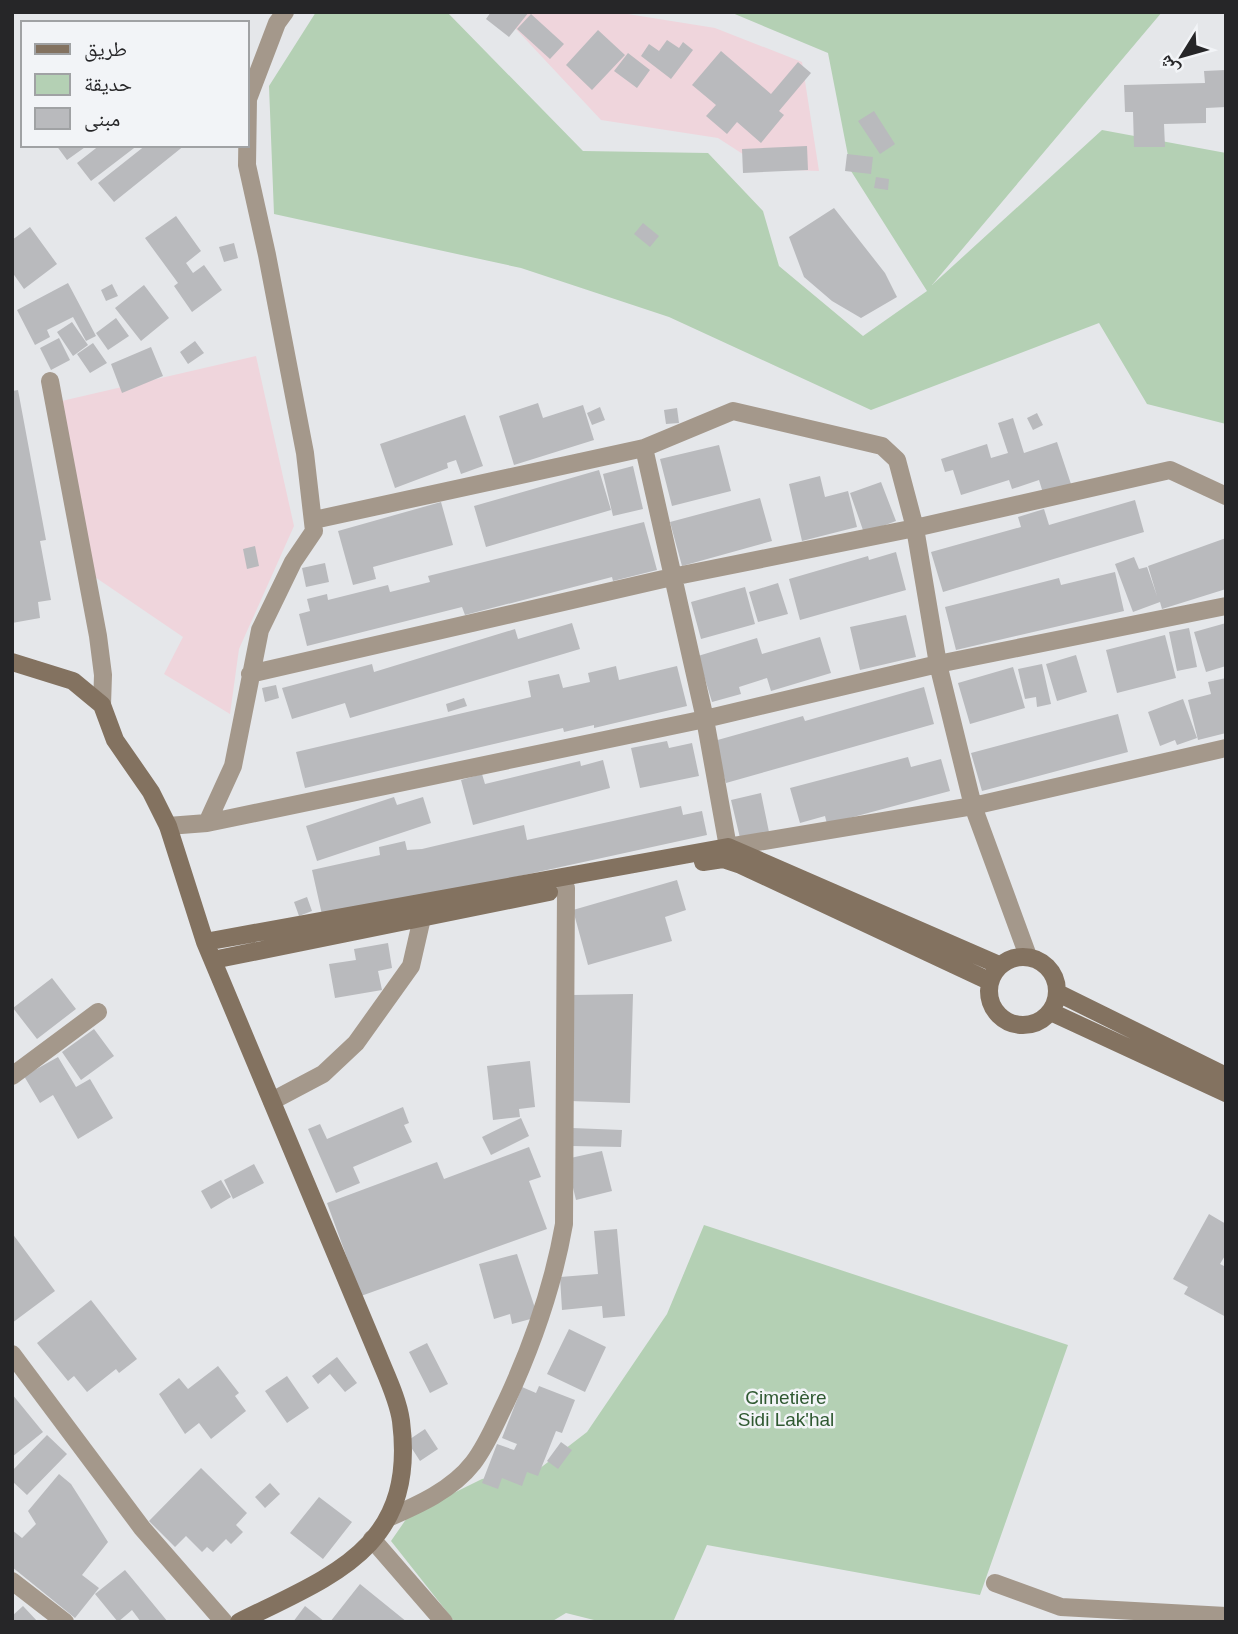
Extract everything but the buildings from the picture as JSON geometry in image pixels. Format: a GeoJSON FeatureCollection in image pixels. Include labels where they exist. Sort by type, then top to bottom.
{"type":"FeatureCollection","features":[{"type":"Feature","properties":{"kind":"main road"},"geometry":{"type":"LineString","coordinates":[[12,662],[73,681],[102,705],[115,740],[151,792],[168,826],[205,942],[379,1355],[401,1419],[402,1467],[396,1500],[388,1518],[360,1556],[325,1578],[239,1622]]}},
{"type":"Feature","properties":{"kind":"main road"},"geometry":{"type":"LineString","coordinates":[[205,942],[728,847],[994,973]]}},
{"type":"Feature","properties":{"kind":"main road"},"geometry":{"type":"LineString","coordinates":[[213,960],[723,859],[994,973]]}},
{"type":"Feature","properties":{"kind":"main road"},"geometry":{"type":"LineString","coordinates":[[1028,956],[1044,963],[1055,976],[1058,993],[1051,1012],[1038,1022],[1023,1026],[1007,1022],[992,1004],[994,973],[1012,957],[1028,956]]}},
{"type":"Feature","properties":{"kind":"main road"},"geometry":{"type":"LineString","coordinates":[[1058,993],[1226,1076]]}},
{"type":"Feature","properties":{"kind":"main road"},"geometry":{"type":"LineString","coordinates":[[1051,1012],[1226,1093]]}},
{"type":"Feature","properties":{"kind":"street"},"geometry":{"type":"LineString","coordinates":[[248,99],[277,23],[285,12]]}},
{"type":"Feature","properties":{"kind":"street"},"geometry":{"type":"LineString","coordinates":[[207,823],[233,766],[260,630],[293,562],[314,531],[267,255],[247,165],[247,147]]}},
{"type":"Feature","properties":{"kind":"street"},"geometry":{"type":"LineString","coordinates":[[50,381],[98,636],[103,675],[102,705]]}},
{"type":"Feature","properties":{"kind":"street"},"geometry":{"type":"LineString","coordinates":[[314,520],[644,448],[733,411],[881,446],[897,460],[915,528],[938,664],[973,806],[1028,956]]}},
{"type":"Feature","properties":{"kind":"street"},"geometry":{"type":"LineString","coordinates":[[644,448],[705,719],[728,847],[973,806],[1226,748]]}},
{"type":"Feature","properties":{"kind":"street"},"geometry":{"type":"LineString","coordinates":[[250,674],[672,577],[915,528],[1170,470],[1226,496]]}},
{"type":"Feature","properties":{"kind":"street"},"geometry":{"type":"LineString","coordinates":[[168,826],[207,823],[705,719],[938,664],[1226,606]]}},
{"type":"Feature","properties":{"kind":"street"},"geometry":{"type":"LineString","coordinates":[[388,1518],[430,1499],[472,1464],[493,1429],[535,1340],[557,1263],[564,1224],[566,888]]}},
{"type":"Feature","properties":{"kind":"street"},"geometry":{"type":"LineString","coordinates":[[272,1101],[323,1074],[356,1043],[411,966],[422,918]]}},
{"type":"Feature","properties":{"kind":"street"},"geometry":{"type":"LineString","coordinates":[[12,1076],[97,1012]]}},
{"type":"Feature","properties":{"kind":"street"},"geometry":{"type":"LineString","coordinates":[[12,1354],[142,1528],[224,1622]]}},
{"type":"Feature","properties":{"kind":"street"},"geometry":{"type":"LineString","coordinates":[[372,1539],[444,1622]]}},
{"type":"Feature","properties":{"kind":"street"},"geometry":{"type":"LineString","coordinates":[[12,1581],[65,1622]]}},
{"type":"Feature","properties":{"kind":"street"},"geometry":{"type":"LineString","coordinates":[[995,1583],[1061,1606],[1226,1616]]}},
{"type":"Feature","properties":{"kind":"shaded area"},"geometry":{"type":"Polygon","coordinates":[[[500,12],[615,12],[715,28],[802,62],[819,171],[766,169],[718,138],[601,120],[500,12]]]}},
{"type":"Feature","properties":{"kind":"shaded area"},"geometry":{"type":"Polygon","coordinates":[[[256,356],[294,526],[239,649],[230,714],[164,674],[183,637],[89,573],[53,403],[256,356]]]}},
{"type":"Feature","properties":{"kind":"green space"},"geometry":{"type":"Polygon","coordinates":[[[316,12],[447,12],[583,151],[708,153],[763,211],[779,266],[863,336],[927,291],[851,171],[828,53],[730,12],[1162,12],[932,285],[1102,130],[1226,153],[1226,424],[1147,404],[1099,323],[871,410],[669,317],[521,268],[274,214],[269,86],[316,12]]]}},
{"type":"Feature","properties":{"kind":"green space","name":"Cimetière Sidi Lak'hal"},"geometry":{"type":"Polygon","coordinates":[[[704,1225],[1068,1345],[980,1595],[707,1545],[673,1622],[602,1622],[566,1613],[551,1622],[455,1622],[391,1541],[409,1515],[482,1479],[539,1469],[587,1432],[667,1314],[704,1225]]]}}]}
